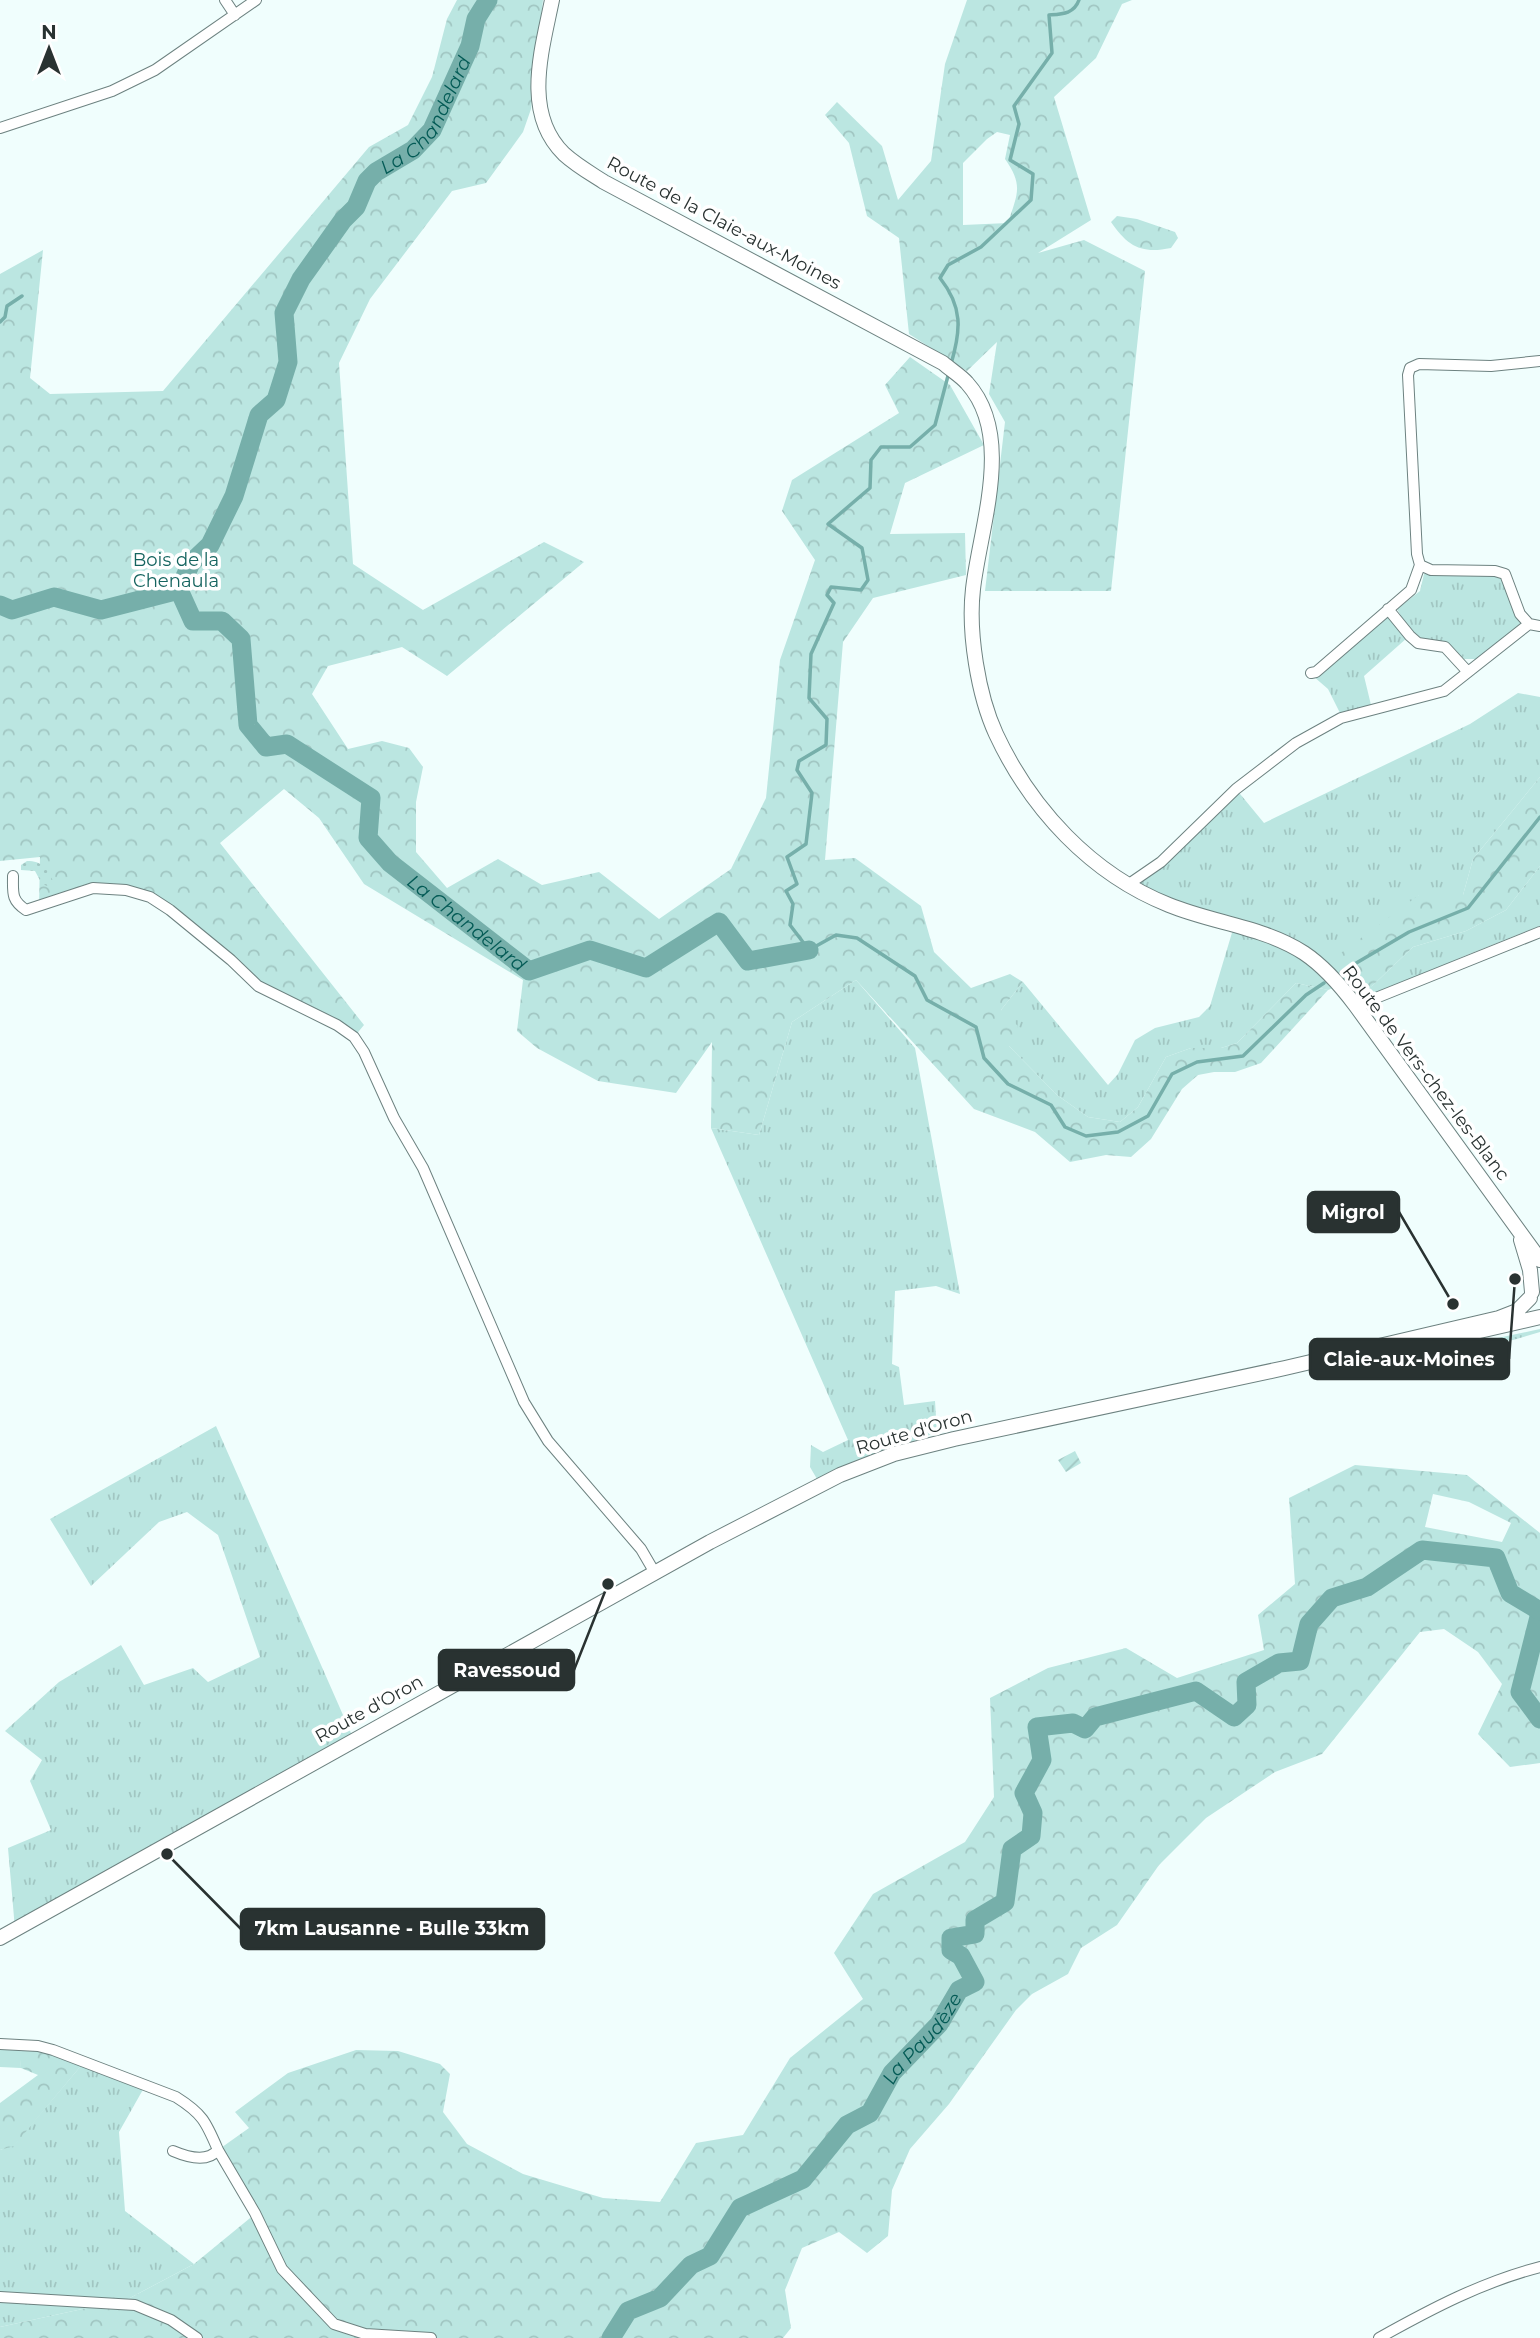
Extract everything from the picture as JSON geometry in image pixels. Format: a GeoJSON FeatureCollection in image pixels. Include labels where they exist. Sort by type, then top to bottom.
{"type":"FeatureCollection","features":[{"type":"Feature","properties":{"kind":"main road","name":"Route de la Claie-aux-Moines"},"geometry":{"type":"LineString","coordinates":[[552,0],[537,84],[540,112],[548,133],[562,152],[604,182],[943,363],[966,382],[978,398],[987,423]]}},
{"type":"Feature","properties":{"kind":"main road","name":"Route de Vers-chez-les-Blanc"},"geometry":{"type":"LineString","coordinates":[[987,423],[992,444],[991,478],[973,591],[974,645],[985,700],[995,732],[1017,775],[1046,815],[1080,849],[1129,884],[1171,906],[1281,940],[1322,967],[1356,1006],[1540,1260]]}},
{"type":"Feature","properties":{"kind":"main road","name":"Route de Vers-chez-les-Blanc"},"geometry":{"type":"LineString","coordinates":[[1509,1217],[1527,1256],[1534,1292]]}},
{"type":"Feature","properties":{"kind":"main road"},"geometry":{"type":"LineString","coordinates":[[1534,1292],[1532,1307],[1540,1315]]}},
{"type":"Feature","properties":{"kind":"main road"},"geometry":{"type":"LineString","coordinates":[[1285,1368],[1499,1318],[1517,1311],[1534,1292]]}},
{"type":"Feature","properties":{"kind":"main road"},"geometry":{"type":"LineString","coordinates":[[1285,1368],[1429,1343],[1540,1315]]}},
{"type":"Feature","properties":{"kind":"main road","name":"Route d'Oron"},"geometry":{"type":"LineString","coordinates":[[0,1938],[655,1573],[791,1499],[864,1465],[927,1445],[1285,1368]]}},
{"type":"Feature","properties":{"kind":"street"},"geometry":{"type":"LineString","coordinates":[[225,0],[235,15]]}},
{"type":"Feature","properties":{"kind":"street"},"geometry":{"type":"LineString","coordinates":[[0,128],[112,91],[155,70],[256,0]]}},
{"type":"Feature","properties":{"kind":"street"},"geometry":{"type":"LineString","coordinates":[[1311,673],[1411,590],[1420,565],[1417,554],[1408,375],[1410,368],[1426,364],[1491,366],[1540,361]]}},
{"type":"Feature","properties":{"kind":"street"},"geometry":{"type":"LineString","coordinates":[[1129,884],[1161,862],[1236,789],[1296,743],[1341,718],[1444,691],[1534,625],[1520,614],[1505,574],[1495,571],[1431,570],[1420,565]]}},
{"type":"Feature","properties":{"kind":"street"},"geometry":{"type":"LineString","coordinates":[[1388,609],[1418,643],[1445,647],[1468,671]]}},
{"type":"Feature","properties":{"kind":"street"},"geometry":{"type":"LineString","coordinates":[[13,876],[16,903],[26,910],[93,888],[126,890],[150,897],[231,960],[258,986],[337,1025],[354,1037],[364,1052],[394,1118],[423,1168],[524,1402],[548,1441],[641,1549],[655,1573]]}},
{"type":"Feature","properties":{"kind":"street"},"geometry":{"type":"LineString","coordinates":[[1356,1006],[1540,932]]}},
{"type":"Feature","properties":{"kind":"street"},"geometry":{"type":"LineString","coordinates":[[0,2044],[38,2046],[53,2050],[176,2097],[193,2108],[205,2119],[218,2150],[255,2213],[282,2269],[334,2325],[365,2334],[431,2338]]}},
{"type":"Feature","properties":{"kind":"street"},"geometry":{"type":"LineString","coordinates":[[173,2151],[204,2158],[214,2156],[218,2150]]}},
{"type":"Feature","properties":{"kind":"street"},"geometry":{"type":"LineString","coordinates":[[1379,2338],[1471,2289],[1540,2267]]}},
{"type":"Feature","properties":{"kind":"street"},"geometry":{"type":"LineString","coordinates":[[0,2297],[135,2305],[171,2320],[197,2338]]}},
{"type":"Feature","properties":{"kind":"green space","name":"Bois de la Chenaula"},"geometry":{"type":"Polygon","coordinates":[[[457,0],[543,0],[531,109],[523,132],[486,183],[452,191],[370,299],[339,363],[353,564],[423,610],[544,542],[584,562],[447,676],[402,647],[328,666],[312,694],[348,749],[382,741],[409,748],[423,767],[416,802],[416,852],[447,888],[498,859],[542,885],[599,872],[659,919],[731,869],[766,798],[780,660],[815,560],[782,511],[792,480],[899,413],[885,385],[910,357],[950,385],[984,445],[905,483],[890,534],[965,533],[966,575],[873,598],[843,642],[825,860],[855,858],[921,906],[934,952],[971,988],[1010,974],[1023,982],[1001,1010],[1018,1026],[1009,1046],[1057,1095],[1088,1117],[1120,1122],[1138,1107],[1166,1057],[1191,1048],[1221,1048],[1237,1043],[1296,983],[1328,990],[1261,1063],[1235,1072],[1198,1075],[1182,1089],[1151,1139],[1131,1157],[1106,1155],[1070,1162],[1035,1132],[974,1109],[856,980],[792,1022],[759,1135],[711,1128],[712,1042],[676,1093],[598,1081],[537,1048],[517,1031],[523,980],[364,884],[319,818],[284,789],[220,843],[364,1025],[354,1037],[258,986],[150,897],[93,888],[39,907],[40,857],[0,861],[0,274],[43,250],[30,378],[50,394],[163,391],[369,147],[408,125],[432,77],[447,19],[457,0]]]}},
{"type":"Feature","properties":{"kind":"green space"},"geometry":{"type":"Polygon","coordinates":[[[967,0],[1132,0],[1122,4],[1096,58],[1054,97],[1091,220],[1038,253],[1084,240],[1145,271],[1111,591],[985,591],[1005,422],[989,394],[997,342],[967,371],[909,334],[899,238],[867,216],[849,143],[825,115],[837,102],[882,146],[898,200],[931,161],[945,64],[967,0]],[[997,132],[963,163],[963,225],[1008,223],[1017,190],[1015,176],[1005,159],[1010,135],[997,132]]]}},
{"type":"Feature","properties":{"kind":"green space"},"geometry":{"type":"Polygon","coordinates":[[[1117,216],[1137,219],[1175,232],[1178,238],[1171,248],[1152,250],[1137,247],[1123,237],[1111,222],[1117,216]]]}},
{"type":"Feature","properties":{"kind":"green space"},"geometry":{"type":"Polygon","coordinates":[[[1424,574],[1498,576],[1507,583],[1521,626],[1478,659],[1464,659],[1448,644],[1423,639],[1409,630],[1397,609],[1420,591],[1424,574]]]}},
{"type":"Feature","properties":{"kind":"green space"},"geometry":{"type":"Polygon","coordinates":[[[1389,615],[1407,638],[1364,676],[1371,705],[1341,715],[1328,689],[1313,676],[1389,615]]]}},
{"type":"Feature","properties":{"kind":"green space"},"geometry":{"type":"Polygon","coordinates":[[[1518,693],[1540,697],[1540,777],[1473,859],[1463,895],[1419,895],[1371,987],[1413,947],[1466,931],[1506,910],[1540,866],[1540,926],[1462,957],[1356,1006],[1340,985],[1328,990],[1296,983],[1237,1043],[1221,1048],[1191,1048],[1166,1057],[1138,1107],[1120,1122],[1088,1117],[1057,1095],[1009,1046],[1001,1010],[1023,982],[1108,1085],[1118,1074],[1135,1040],[1155,1028],[1199,1017],[1210,1006],[1234,926],[1129,884],[1236,789],[1264,823],[1470,724],[1518,693]]]}},
{"type":"Feature","properties":{"kind":"green space"},"geometry":{"type":"Polygon","coordinates":[[[1540,777],[1540,866],[1506,910],[1466,931],[1413,947],[1371,987],[1340,985],[1322,967],[1419,895],[1463,895],[1473,859],[1540,777]]]}},
{"type":"Feature","properties":{"kind":"green space"},"geometry":{"type":"Polygon","coordinates":[[[27,861],[37,862],[46,869],[53,881],[50,887],[42,884],[35,871],[21,870],[21,865],[27,861]]]}},
{"type":"Feature","properties":{"kind":"green space"},"geometry":{"type":"Polygon","coordinates":[[[856,980],[915,1048],[960,1294],[936,1286],[895,1291],[892,1364],[899,1367],[904,1405],[935,1401],[937,1432],[817,1479],[810,1467],[811,1445],[823,1452],[848,1440],[711,1128],[759,1135],[792,1022],[856,980]]]}},
{"type":"Feature","properties":{"kind":"green space"},"geometry":{"type":"Polygon","coordinates":[[[1540,1329],[1540,1332],[1513,1340],[1452,1347],[1449,1345],[1493,1339],[1540,1329]]]}},
{"type":"Feature","properties":{"kind":"green space"},"geometry":{"type":"Polygon","coordinates":[[[216,1426],[354,1740],[15,1929],[8,1848],[51,1830],[30,1781],[42,1760],[5,1731],[59,1682],[121,1645],[144,1685],[193,1668],[208,1682],[260,1657],[218,1535],[187,1512],[159,1522],[91,1586],[50,1519],[216,1426]]]}},
{"type":"Feature","properties":{"kind":"green space"},"geometry":{"type":"Polygon","coordinates":[[[1075,1451],[1081,1463],[1066,1472],[1058,1460],[1075,1451]]]}},
{"type":"Feature","properties":{"kind":"green space"},"geometry":{"type":"Polygon","coordinates":[[[1355,1465],[1467,1475],[1540,1533],[1540,1763],[1510,1767],[1478,1734],[1502,1684],[1478,1652],[1444,1629],[1420,1632],[1322,1754],[1275,1772],[1206,1818],[1159,1865],[1117,1925],[1081,1948],[1068,1974],[1032,1994],[1016,2010],[949,2104],[910,2149],[892,2190],[888,2236],[867,2253],[839,2232],[802,2248],[785,2290],[791,2328],[783,2338],[0,2338],[0,2327],[128,2299],[194,2264],[255,2214],[218,2150],[249,2128],[235,2112],[288,2073],[356,2050],[398,2051],[440,2064],[450,2074],[443,2112],[467,2144],[523,2174],[603,2198],[660,2202],[696,2143],[743,2135],[790,2058],[863,1999],[834,1953],[873,1894],[965,1842],[994,1797],[990,1698],[1048,1668],[1126,1648],[1177,1678],[1264,1650],[1258,1615],[1295,1584],[1289,1498],[1355,1465]],[[1433,1494],[1425,1527],[1502,1542],[1511,1523],[1469,1502],[1433,1494]]]}},
{"type":"Feature","properties":{"kind":"green space"},"geometry":{"type":"Polygon","coordinates":[[[0,2044],[38,2046],[20,2052],[21,2068],[0,2067],[0,2044]]]}},
{"type":"Feature","properties":{"kind":"green space"},"geometry":{"type":"Polygon","coordinates":[[[38,2046],[85,2061],[14,2146],[0,2150],[0,2103],[38,2075],[21,2068],[19,2052],[38,2046]]]}},
{"type":"Feature","properties":{"kind":"green space"},"geometry":{"type":"Polygon","coordinates":[[[85,2061],[145,2086],[119,2132],[125,2211],[194,2264],[128,2299],[0,2327],[0,2150],[14,2145],[85,2061]]]}},
{"type":"Feature","properties":{"kind":"waterway","name":"La Chandelard"},"geometry":{"type":"LineString","coordinates":[[179,590],[191,563],[210,545],[234,496],[259,415],[276,400],[288,362],[284,313],[301,279],[343,220],[356,207],[367,181],[376,172],[413,150],[432,130],[470,46],[476,19],[488,0]]}},
{"type":"Feature","properties":{"kind":"waterway","name":"La Chandelard"},"geometry":{"type":"LineString","coordinates":[[951,364],[957,340],[958,319],[953,299],[940,278],[948,265],[981,247],[1031,200],[1033,174],[1010,160],[1019,124],[1014,106],[1052,53],[1049,15],[1071,11],[1079,0]]}},
{"type":"Feature","properties":{"kind":"waterway"},"geometry":{"type":"LineString","coordinates":[[0,322],[5,317],[7,306],[22,296]]}},
{"type":"Feature","properties":{"kind":"waterway","name":"La Chandelard"},"geometry":{"type":"LineString","coordinates":[[949,372],[935,425],[910,447],[881,447],[871,460],[870,488],[828,524],[862,548],[868,580],[861,590],[831,587],[827,595],[834,603],[811,654],[809,698],[827,719],[826,745],[799,761],[797,770],[812,793],[806,844],[787,857],[797,884],[786,891],[793,904],[790,925],[809,950],[836,935],[857,938],[915,976],[927,1000],[976,1027],[984,1058],[1008,1084],[1051,1105],[1065,1127],[1086,1136],[1118,1132],[1148,1116],[1172,1074],[1197,1062],[1243,1056],[1306,995],[1324,983]]}},
{"type":"Feature","properties":{"kind":"waterway","name":"La Chandelard"},"geometry":{"type":"LineString","coordinates":[[0,605],[12,610],[54,597],[101,610],[179,590],[193,621],[222,621],[241,639],[248,725],[266,747],[287,744],[371,798],[368,838],[390,863],[529,971],[590,950],[646,968],[719,922],[748,961],[809,950]]}},
{"type":"Feature","properties":{"kind":"waterway"},"geometry":{"type":"LineString","coordinates":[[1341,972],[1409,932],[1468,908],[1540,817]]}},
{"type":"Feature","properties":{"kind":"waterway","name":"La Paudèze"},"geometry":{"type":"LineString","coordinates":[[611,2338],[628,2311],[660,2298],[691,2265],[710,2256],[740,2208],[803,2179],[847,2125],[870,2113],[892,2073],[939,2024],[959,1990],[975,1982],[961,1956],[951,1950],[951,1938],[975,1934],[975,1920],[1005,1902],[1012,1849],[1031,1836],[1033,1813],[1024,1793],[1042,1760],[1037,1727],[1073,1723],[1085,1729],[1095,1717],[1196,1691],[1234,1717],[1247,1705],[1246,1682],[1279,1663],[1300,1661],[1309,1624],[1332,1598],[1367,1587],[1422,1550],[1496,1558],[1510,1593],[1540,1611]]}},
{"type":"Feature","properties":{"kind":"waterway","name":"La Paudèze"},"geometry":{"type":"LineString","coordinates":[[1540,1613],[1520,1692],[1540,1719]]}},
{"type":"Feature","properties":{"kind":"place","name":"Claie-aux-Moines"},"geometry":{"type":"Point","coordinates":[1515,1279]}},
{"type":"Feature","properties":{"kind":"place","name":"Migrol"},"geometry":{"type":"Point","coordinates":[1453,1304]}},
{"type":"Feature","properties":{"kind":"place","name":"Ravessoud"},"geometry":{"type":"Point","coordinates":[608,1584]}},
{"type":"Feature","properties":{"kind":"place","name":"7km Lausanne - Bulle 33km"},"geometry":{"type":"Point","coordinates":[167,1854]}}]}
